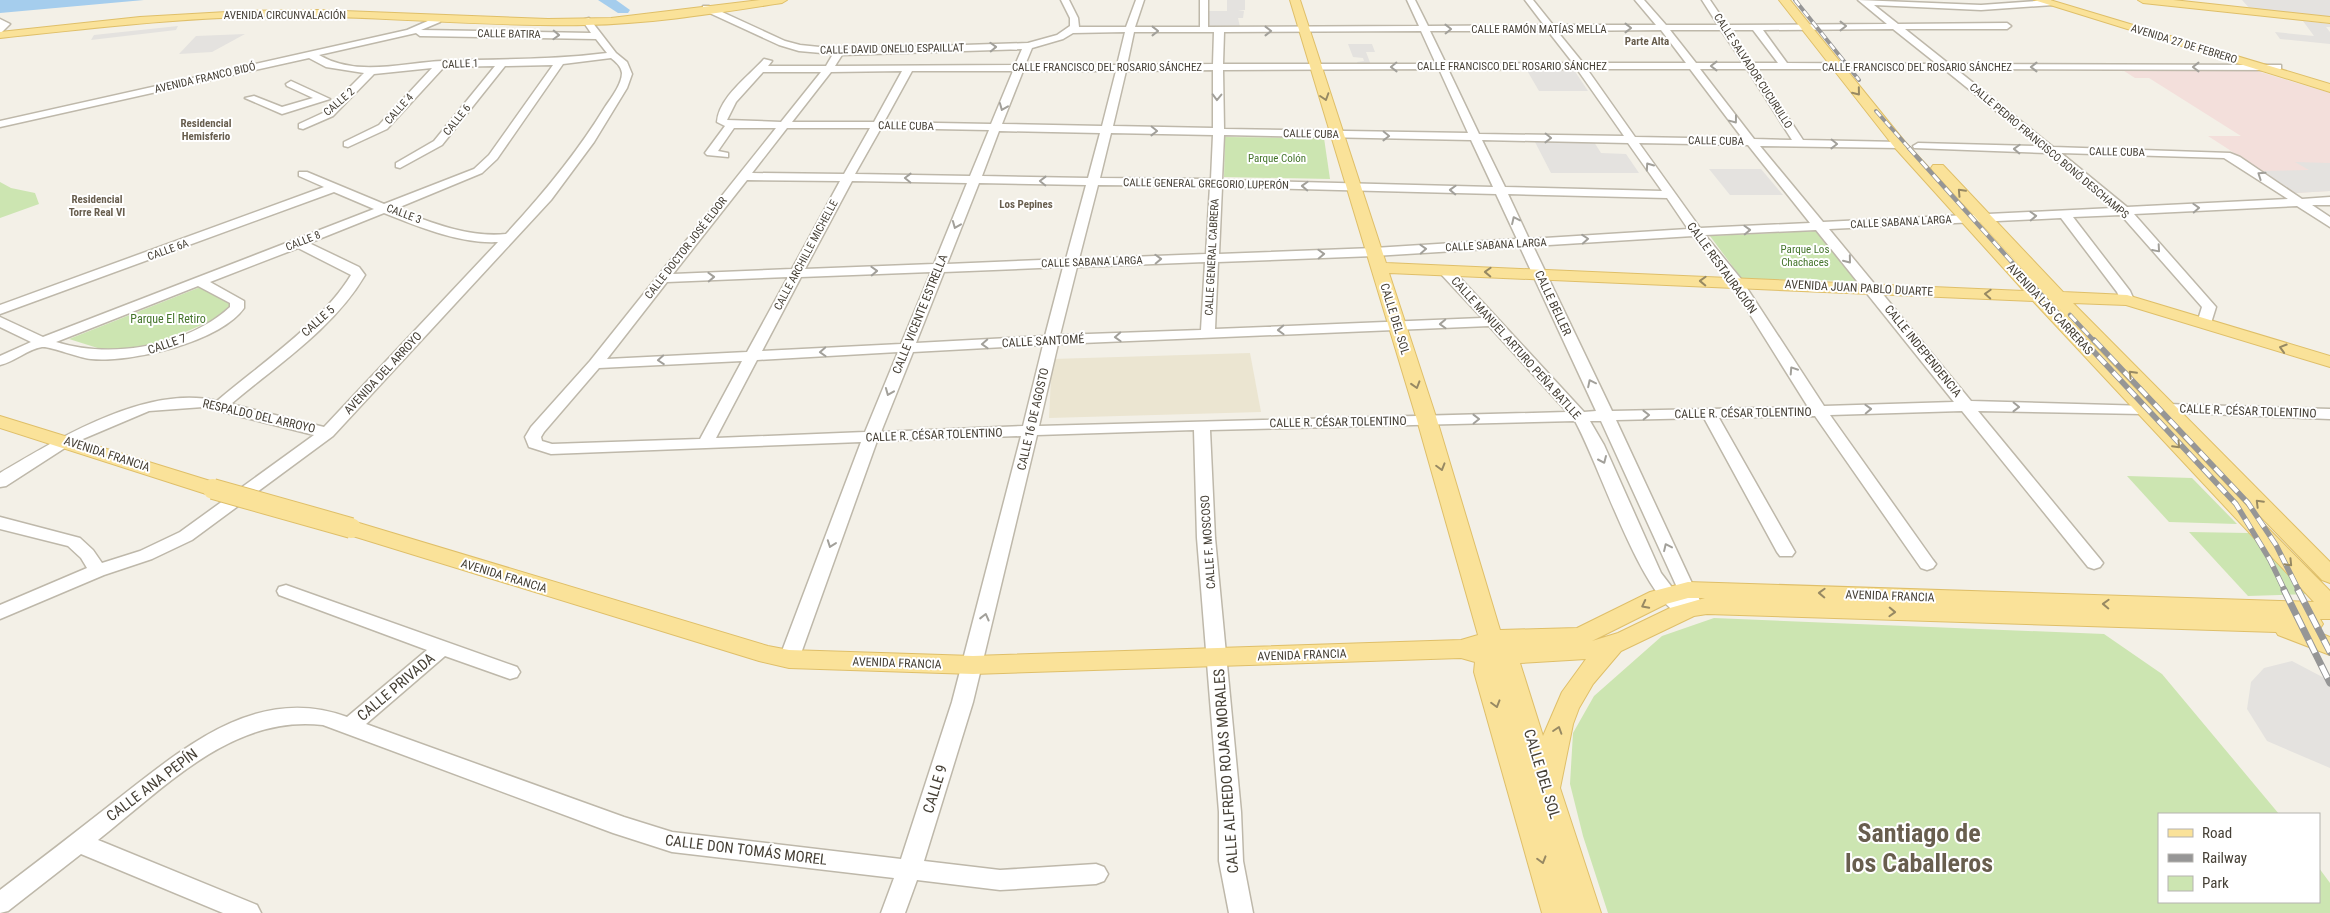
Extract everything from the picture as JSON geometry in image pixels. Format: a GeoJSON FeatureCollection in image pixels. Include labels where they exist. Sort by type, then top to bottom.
{"type":"FeatureCollection","features":[{"type":"Feature","properties":{"kind":"main road","name":"AVENIDA CIRCUNVALACIÓN"},"geometry":{"type":"LineString","coordinates":[[708,9],[757,0]]}},
{"type":"Feature","properties":{"kind":"main road","name":"AVENIDA CIRCUNVALACIÓN"},"geometry":{"type":"LineString","coordinates":[[1,28],[244,14],[318,14],[482,22],[572,22],[782,0]]}},
{"type":"Feature","properties":{"kind":"main road","name":"CALLE DEL SOL"},"geometry":{"type":"LineString","coordinates":[[1295,0],[1427,420],[1486,650],[1548,795],[1586,913]]}},
{"type":"Feature","properties":{"kind":"main road","name":"AVENIDA LAS CARRERAS"},"geometry":{"type":"LineString","coordinates":[[1784,0],[1851,66],[1918,146],[2058,297],[2330,575]]}},
{"type":"Feature","properties":{"kind":"main road","name":"AVENIDA LAS CARRERAS"},"geometry":{"type":"LineString","coordinates":[[1797,0],[1835,66],[1900,146],[2036,296],[2330,605]]}},
{"type":"Feature","properties":{"kind":"main road"},"geometry":{"type":"LineString","coordinates":[[2064,0],[2081,8]]}},
{"type":"Feature","properties":{"kind":"main road"},"geometry":{"type":"LineString","coordinates":[[2143,0],[2330,20]]}},
{"type":"Feature","properties":{"kind":"main road","name":"AVENIDA 27 DE FEBRERO"},"geometry":{"type":"LineString","coordinates":[[2047,1],[2081,8],[2330,83]]}},
{"type":"Feature","properties":{"kind":"main road","name":"AVENIDA 27 DE FEBRERO"},"geometry":{"type":"LineString","coordinates":[[2047,1],[2330,88]]}},
{"type":"Feature","properties":{"kind":"main road","name":"AVENIDA JUAN PABLO DUARTE"},"geometry":{"type":"LineString","coordinates":[[1377,260],[1445,270],[2126,300],[2330,362]]}},
{"type":"Feature","properties":{"kind":"main road","name":"AVENIDA FRANCIA"},"geometry":{"type":"LineString","coordinates":[[0,422],[66,441],[214,489],[351,528],[692,633],[768,655],[789,659],[973,665],[1486,650],[1583,651],[1612,646],[1684,600],[1721,606],[2267,624],[2330,624]]}},
{"type":"Feature","properties":{"kind":"main road","name":"AVENIDA FRANCIA"},"geometry":{"type":"LineString","coordinates":[[1486,650],[1581,636],[1684,600],[2330,611]]}},
{"type":"Feature","properties":{"kind":"main road"},"geometry":{"type":"LineString","coordinates":[[2267,624],[2330,646]]}},
{"type":"Feature","properties":{"kind":"main road"},"geometry":{"type":"LineString","coordinates":[[1548,795],[1551,751],[1564,711],[1583,677],[1612,646]]}},
{"type":"Feature","properties":{"kind":"main road","name":"CALLE DEL SOL"},"geometry":{"type":"LineString","coordinates":[[1486,650],[1486,672],[1557,913]]}},
{"type":"Feature","properties":{"kind":"street"},"geometry":{"type":"LineString","coordinates":[[1028,46],[1060,37],[1072,30],[1074,18],[1065,0]]}},
{"type":"Feature","properties":{"kind":"street","name":"CALLE 16 DE AGOSTO"},"geometry":{"type":"LineString","coordinates":[[973,665],[1052,340],[1130,30],[1140,0]]}},
{"type":"Feature","properties":{"kind":"street"},"geometry":{"type":"LineString","coordinates":[[1204,0],[1204,31]]}},
{"type":"Feature","properties":{"kind":"street","name":"CALLE BELLER"},"geometry":{"type":"LineString","coordinates":[[1411,0],[1607,416],[1684,600]]}},
{"type":"Feature","properties":{"kind":"street","name":"CALLE RESTAURACIÓN"},"geometry":{"type":"LineString","coordinates":[[1529,0],[1580,66],[1696,232],[1736,282],[1819,411],[1927,564]]}},
{"type":"Feature","properties":{"kind":"street","name":"CALLE INDEPENDENCIA"},"geometry":{"type":"LineString","coordinates":[[1639,0],[1664,28],[1750,142],[1968,406],[2094,563]]}},
{"type":"Feature","properties":{"kind":"street","name":"CALLE SALVADOR CUCURULLO"},"geometry":{"type":"LineString","coordinates":[[1706,0],[1800,143]]}},
{"type":"Feature","properties":{"kind":"street"},"geometry":{"type":"LineString","coordinates":[[1864,1],[2022,7],[2047,1]]}},
{"type":"Feature","properties":{"kind":"street","name":"CALLE PEDRO FRANCISCO BONÓ DESCHAMPS"},"geometry":{"type":"LineString","coordinates":[[1864,1],[2125,212],[2209,307],[2204,323]]}},
{"type":"Feature","properties":{"kind":"street","name":"CALLE DAVID ONELIO ESPAILLAT"},"geometry":{"type":"LineString","coordinates":[[708,9],[798,48],[839,52],[1028,46]]}},
{"type":"Feature","properties":{"kind":"street"},"geometry":{"type":"LineString","coordinates":[[415,32],[437,20]]}},
{"type":"Feature","properties":{"kind":"street","name":"AVENIDA DEL ARROYO"},"geometry":{"type":"LineString","coordinates":[[0,612],[98,571],[146,555],[186,536],[327,433],[546,197],[589,142],[622,88],[627,74],[624,64],[612,55],[586,21]]}},
{"type":"Feature","properties":{"kind":"street"},"geometry":{"type":"LineString","coordinates":[[415,32],[482,22]]}},
{"type":"Feature","properties":{"kind":"street"},"geometry":{"type":"LineString","coordinates":[[1756,26],[1785,66]]}},
{"type":"Feature","properties":{"kind":"street","name":"CALLE RAMÓN MATÍAS MELLA"},"geometry":{"type":"LineString","coordinates":[[1072,30],[1306,31],[1756,26],[2007,26]]}},
{"type":"Feature","properties":{"kind":"street","name":"CALLE GENERAL CABRERA"},"geometry":{"type":"LineString","coordinates":[[1208,334],[1210,257],[1218,132],[1219,31]]}},
{"type":"Feature","properties":{"kind":"street","name":"CALLE BATIRA"},"geometry":{"type":"LineString","coordinates":[[415,32],[598,36]]}},
{"type":"Feature","properties":{"kind":"street","name":"AVENIDA FRANCO BIDÓ"},"geometry":{"type":"LineString","coordinates":[[0,124],[415,32]]}},
{"type":"Feature","properties":{"kind":"street","name":"CALLE VICENTE ESTRELLA"},"geometry":{"type":"LineString","coordinates":[[789,659],[870,437],[1028,46]]}},
{"type":"Feature","properties":{"kind":"street","name":"CALLE DOCTOR JOSÉ ELDOR"},"geometry":{"type":"LineString","coordinates":[[535,444],[533,437],[537,430],[595,364],[829,68],[839,52]]}},
{"type":"Feature","properties":{"kind":"street","name":"CALLE 1"},"geometry":{"type":"LineString","coordinates":[[311,55],[329,65],[371,71],[441,64],[560,62],[612,55]]}},
{"type":"Feature","properties":{"kind":"street","name":"CALLE 8"},"geometry":{"type":"LineString","coordinates":[[0,361],[40,343],[299,243],[478,170],[493,157],[560,62]]}},
{"type":"Feature","properties":{"kind":"street","name":"CALLE 6"},"geometry":{"type":"LineString","coordinates":[[400,165],[438,143],[502,63]]}},
{"type":"Feature","properties":{"kind":"street","name":"CALLE 4"},"geometry":{"type":"LineString","coordinates":[[348,144],[383,127],[441,64]]}},
{"type":"Feature","properties":{"kind":"street","name":"CALLE FRANCISCO DEL ROSARIO SÁNCHEZ"},"geometry":{"type":"LineString","coordinates":[[726,124],[722,118],[735,97],[764,65],[829,68],[1218,66],[2278,67]]}},
{"type":"Feature","properties":{"kind":"street","name":"CALLE ARCHILLE MICHELLE"},"geometry":{"type":"LineString","coordinates":[[706,442],[848,177],[909,68]]}},
{"type":"Feature","properties":{"kind":"street","name":"CALLE 2"},"geometry":{"type":"LineString","coordinates":[[303,126],[328,114],[371,71]]}},
{"type":"Feature","properties":{"kind":"street"},"geometry":{"type":"LineString","coordinates":[[291,84],[338,105]]}},
{"type":"Feature","properties":{"kind":"street"},"geometry":{"type":"LineString","coordinates":[[250,98],[282,111],[322,98]]}},
{"type":"Feature","properties":{"kind":"street"},"geometry":{"type":"LineString","coordinates":[[724,156],[710,153],[726,124]]}},
{"type":"Feature","properties":{"kind":"street","name":"CALLE CUBA"},"geometry":{"type":"LineString","coordinates":[[726,124],[1631,139],[1900,146]]}},
{"type":"Feature","properties":{"kind":"street","name":"CALLE CUBA"},"geometry":{"type":"LineString","coordinates":[[1918,146],[2226,155],[2236,159],[2330,223]]}},
{"type":"Feature","properties":{"kind":"street","name":"CALLE 3"},"geometry":{"type":"LineString","coordinates":[[304,174],[386,208],[440,227],[483,238],[509,238]]}},
{"type":"Feature","properties":{"kind":"street","name":"CALLE GENERAL GREGORIO LUPERÓN"},"geometry":{"type":"LineString","coordinates":[[742,176],[1216,184],[1670,195]]}},
{"type":"Feature","properties":{"kind":"street","name":"CALLE 6A"},"geometry":{"type":"LineString","coordinates":[[0,310],[335,187]]}},
{"type":"Feature","properties":{"kind":"street"},"geometry":{"type":"LineString","coordinates":[[2289,194],[2330,193]]}},
{"type":"Feature","properties":{"kind":"street","name":"CALLE SABANA LARGA"},"geometry":{"type":"LineString","coordinates":[[662,278],[1210,257],[1377,260],[1526,243],[1696,232],[2330,201]]}},
{"type":"Feature","properties":{"kind":"street"},"geometry":{"type":"LineString","coordinates":[[2065,215],[2124,291],[2126,300]]}},
{"type":"Feature","properties":{"kind":"street","name":"CALLE 5"},"geometry":{"type":"LineString","coordinates":[[220,406],[313,326],[355,284],[358,275],[354,270],[299,243]]}},
{"type":"Feature","properties":{"kind":"street","name":"CALLE MANUEL ARTURO PEÑA BATLLE"},"geometry":{"type":"LineString","coordinates":[[1445,270],[1580,417],[1596,445],[1653,575],[1684,600]]}},
{"type":"Feature","properties":{"kind":"street","name":"CALLE 7"},"geometry":{"type":"LineString","coordinates":[[40,343],[95,356],[117,356],[141,353],[176,342],[228,318],[237,308],[237,301],[200,282]]}},
{"type":"Feature","properties":{"kind":"street"},"geometry":{"type":"LineString","coordinates":[[0,321],[40,343]]}},
{"type":"Feature","properties":{"kind":"street","name":"CALLE SANTOMÉ"},"geometry":{"type":"LineString","coordinates":[[595,364],[1052,340],[1492,322]]}},
{"type":"Feature","properties":{"kind":"street","name":"RESPALDO DEL ARROYO"},"geometry":{"type":"LineString","coordinates":[[0,482],[66,441],[146,407],[203,402],[327,433]]}},
{"type":"Feature","properties":{"kind":"street","name":"CALLE R. CÉSAR TOLENTINO"},"geometry":{"type":"LineString","coordinates":[[535,444],[551,449],[1202,425],[1709,414],[1968,406],[2144,409]]}},
{"type":"Feature","properties":{"kind":"street","name":"CALLE R. CÉSAR TOLENTINO"},"geometry":{"type":"LineString","coordinates":[[2166,409],[2330,414]]}},
{"type":"Feature","properties":{"kind":"street"},"geometry":{"type":"LineString","coordinates":[[1709,414],[1786,552]]}},
{"type":"Feature","properties":{"kind":"street","name":"CALLE F. MOSCOSO"},"geometry":{"type":"LineString","coordinates":[[1202,425],[1206,538],[1218,658]]}},
{"type":"Feature","properties":{"kind":"street"},"geometry":{"type":"LineString","coordinates":[[0,523],[74,542],[87,554],[98,571]]}},
{"type":"Feature","properties":{"kind":"street"},"geometry":{"type":"LineString","coordinates":[[286,591],[510,672]]}},
{"type":"Feature","properties":{"kind":"street","name":"CALLE PRIVADA"},"geometry":{"type":"LineString","coordinates":[[350,726],[442,648]]}},
{"type":"Feature","properties":{"kind":"street","name":"CALLE ALFREDO ROJAS MORALES"},"geometry":{"type":"LineString","coordinates":[[1218,658],[1230,812],[1230,861],[1240,913]]}},
{"type":"Feature","properties":{"kind":"street","name":"CALLE 9"},"geometry":{"type":"LineString","coordinates":[[894,913],[910,870],[973,665]]}},
{"type":"Feature","properties":{"kind":"street","name":"CALLE ANA PEPÍN"},"geometry":{"type":"LineString","coordinates":[[0,904],[196,751],[225,734],[250,723],[280,715],[306,713],[325,717]]}},
{"type":"Feature","properties":{"kind":"street","name":"CALLE DON TOMÁS MOREL"},"geometry":{"type":"LineString","coordinates":[[325,717],[621,826],[672,842],[1000,880],[1096,874]]}},
{"type":"Feature","properties":{"kind":"street"},"geometry":{"type":"LineString","coordinates":[[78,842],[249,913]]}},
{"type":"Feature","properties":{"kind":"shaded area"},"geometry":{"type":"Polygon","coordinates":[[[1227,0],[1245,0],[1245,10],[1238,10],[1244,11],[1243,18],[1238,18],[1240,27],[1208,28],[1209,11],[1227,11],[1227,0]]]}},
{"type":"Feature","properties":{"kind":"shaded area"},"geometry":{"type":"Polygon","coordinates":[[[2242,0],[2330,0],[2330,18],[2251,10],[2242,0]]]}},
{"type":"Feature","properties":{"kind":"shaded area"},"geometry":{"type":"Polygon","coordinates":[[[2303,21],[2330,24],[2330,27],[2326,27],[2330,32],[2330,44],[2280,39],[2275,32],[2314,36],[2303,21]]]}},
{"type":"Feature","properties":{"kind":"shaded area"},"geometry":{"type":"Polygon","coordinates":[[[178,26],[176,30],[91,40],[94,35],[178,26]]]}},
{"type":"Feature","properties":{"kind":"shaded area"},"geometry":{"type":"Polygon","coordinates":[[[245,34],[212,52],[179,54],[196,36],[245,34]]]}},
{"type":"Feature","properties":{"kind":"shaded area"},"geometry":{"type":"Polygon","coordinates":[[[1348,44],[1372,44],[1375,52],[1366,52],[1371,65],[1358,65],[1357,62],[1364,61],[1363,58],[1353,57],[1348,44]]]}},
{"type":"Feature","properties":{"kind":"shaded area"},"geometry":{"type":"Polygon","coordinates":[[[1525,67],[1572,67],[1588,91],[1539,91],[1525,67]]]}},
{"type":"Feature","properties":{"kind":"shaded area"},"geometry":{"type":"Polygon","coordinates":[[[2121,69],[2257,71],[2330,93],[2330,191],[2296,193],[2208,136],[2241,136],[2149,78],[2135,78],[2121,69]]]}},
{"type":"Feature","properties":{"kind":"shaded area"},"geometry":{"type":"Polygon","coordinates":[[[1535,142],[1594,142],[1601,153],[1626,154],[1639,173],[1551,173],[1535,142]]]}},
{"type":"Feature","properties":{"kind":"shaded area"},"geometry":{"type":"Polygon","coordinates":[[[2295,162],[2330,163],[2330,191],[2296,193],[2262,171],[2309,170],[2295,162]]]}},
{"type":"Feature","properties":{"kind":"shaded area"},"geometry":{"type":"Polygon","coordinates":[[[1709,169],[1761,169],[1783,195],[1730,195],[1709,169]]]}},
{"type":"Feature","properties":{"kind":"shaded area"},"geometry":{"type":"Polygon","coordinates":[[[1250,353],[1261,412],[1049,418],[1052,359],[1250,353]]]}},
{"type":"Feature","properties":{"kind":"shaded area"},"geometry":{"type":"Polygon","coordinates":[[[2292,661],[2330,681],[2330,768],[2267,741],[2247,709],[2251,682],[2264,668],[2292,661]]]}},
{"type":"Feature","properties":{"kind":"green space","name":"Parque Colón"},"geometry":{"type":"Polygon","coordinates":[[[1225,137],[1324,138],[1330,179],[1224,177],[1225,137]]]}},
{"type":"Feature","properties":{"kind":"green space"},"geometry":{"type":"Polygon","coordinates":[[[0,182],[11,188],[35,193],[39,204],[0,218],[0,182]]]}},
{"type":"Feature","properties":{"kind":"green space","name":"Parque Los Chachaces"},"geometry":{"type":"Polygon","coordinates":[[[1817,231],[1856,281],[1742,279],[1710,236],[1817,231]]]}},
{"type":"Feature","properties":{"kind":"green space","name":"Parque El Retiro"},"geometry":{"type":"Polygon","coordinates":[[[203,286],[239,301],[226,315],[173,337],[143,346],[123,350],[104,350],[69,339],[203,286]]]}},
{"type":"Feature","properties":{"kind":"green space"},"geometry":{"type":"Polygon","coordinates":[[[2127,476],[2192,478],[2237,524],[2169,522],[2127,476]]]}},
{"type":"Feature","properties":{"kind":"green space"},"geometry":{"type":"Polygon","coordinates":[[[2189,532],[2249,533],[2309,594],[2248,596],[2189,532]]]}},
{"type":"Feature","properties":{"kind":"green space"},"geometry":{"type":"Polygon","coordinates":[[[1714,618],[2104,634],[2162,674],[2278,813],[2158,813],[2158,903],[2320,903],[2320,869],[2330,883],[2330,913],[1608,913],[1583,836],[1570,784],[1573,733],[1594,696],[1662,636],[1714,618]]]}},
{"type":"Feature","properties":{"kind":"water"},"geometry":{"type":"Polygon","coordinates":[[[0,0],[144,0],[0,13],[0,0]]]}},
{"type":"Feature","properties":{"kind":"waterway"},"geometry":{"type":"LineString","coordinates":[[605,0],[623,10]]}},
{"type":"Feature","properties":{"kind":"railway"},"geometry":{"type":"LineString","coordinates":[[1795,0],[1859,80]]}},
{"type":"Feature","properties":{"kind":"railway"},"geometry":{"type":"LineString","coordinates":[[1876,111],[1910,149]]}},
{"type":"Feature","properties":{"kind":"railway"},"geometry":{"type":"LineString","coordinates":[[1909,148],[2084,342]]}},
{"type":"Feature","properties":{"kind":"railway"},"geometry":{"type":"LineString","coordinates":[[2070,315],[2095,342]]}},
{"type":"Feature","properties":{"kind":"railway"},"geometry":{"type":"LineString","coordinates":[[2083,340],[2236,504],[2270,560],[2285,591]]}},
{"type":"Feature","properties":{"kind":"railway"},"geometry":{"type":"LineString","coordinates":[[2094,340],[2248,503],[2276,545],[2299,591]]}},
{"type":"Feature","properties":{"kind":"railway"},"geometry":{"type":"LineString","coordinates":[[2284,590],[2330,683]]}},
{"type":"Feature","properties":{"kind":"railway"},"geometry":{"type":"LineString","coordinates":[[2298,590],[2330,652]]}},
{"type":"Feature","properties":{"kind":"district","name":"Parte Alta"},"geometry":{"type":"Point","coordinates":[1647,41]}},
{"type":"Feature","properties":{"kind":"district","name":"Residencial Hemisferio"},"geometry":{"type":"Point","coordinates":[206,129]}},
{"type":"Feature","properties":{"kind":"district","name":"Los Pepines"},"geometry":{"type":"Point","coordinates":[1026,204]}},
{"type":"Feature","properties":{"kind":"district","name":"Residencial Torre Real VI"},"geometry":{"type":"Point","coordinates":[97,205]}},
{"type":"Feature","properties":{"kind":"district","name":"Santiago de los Caballeros"},"geometry":{"type":"Point","coordinates":[1919,848]}}]}
